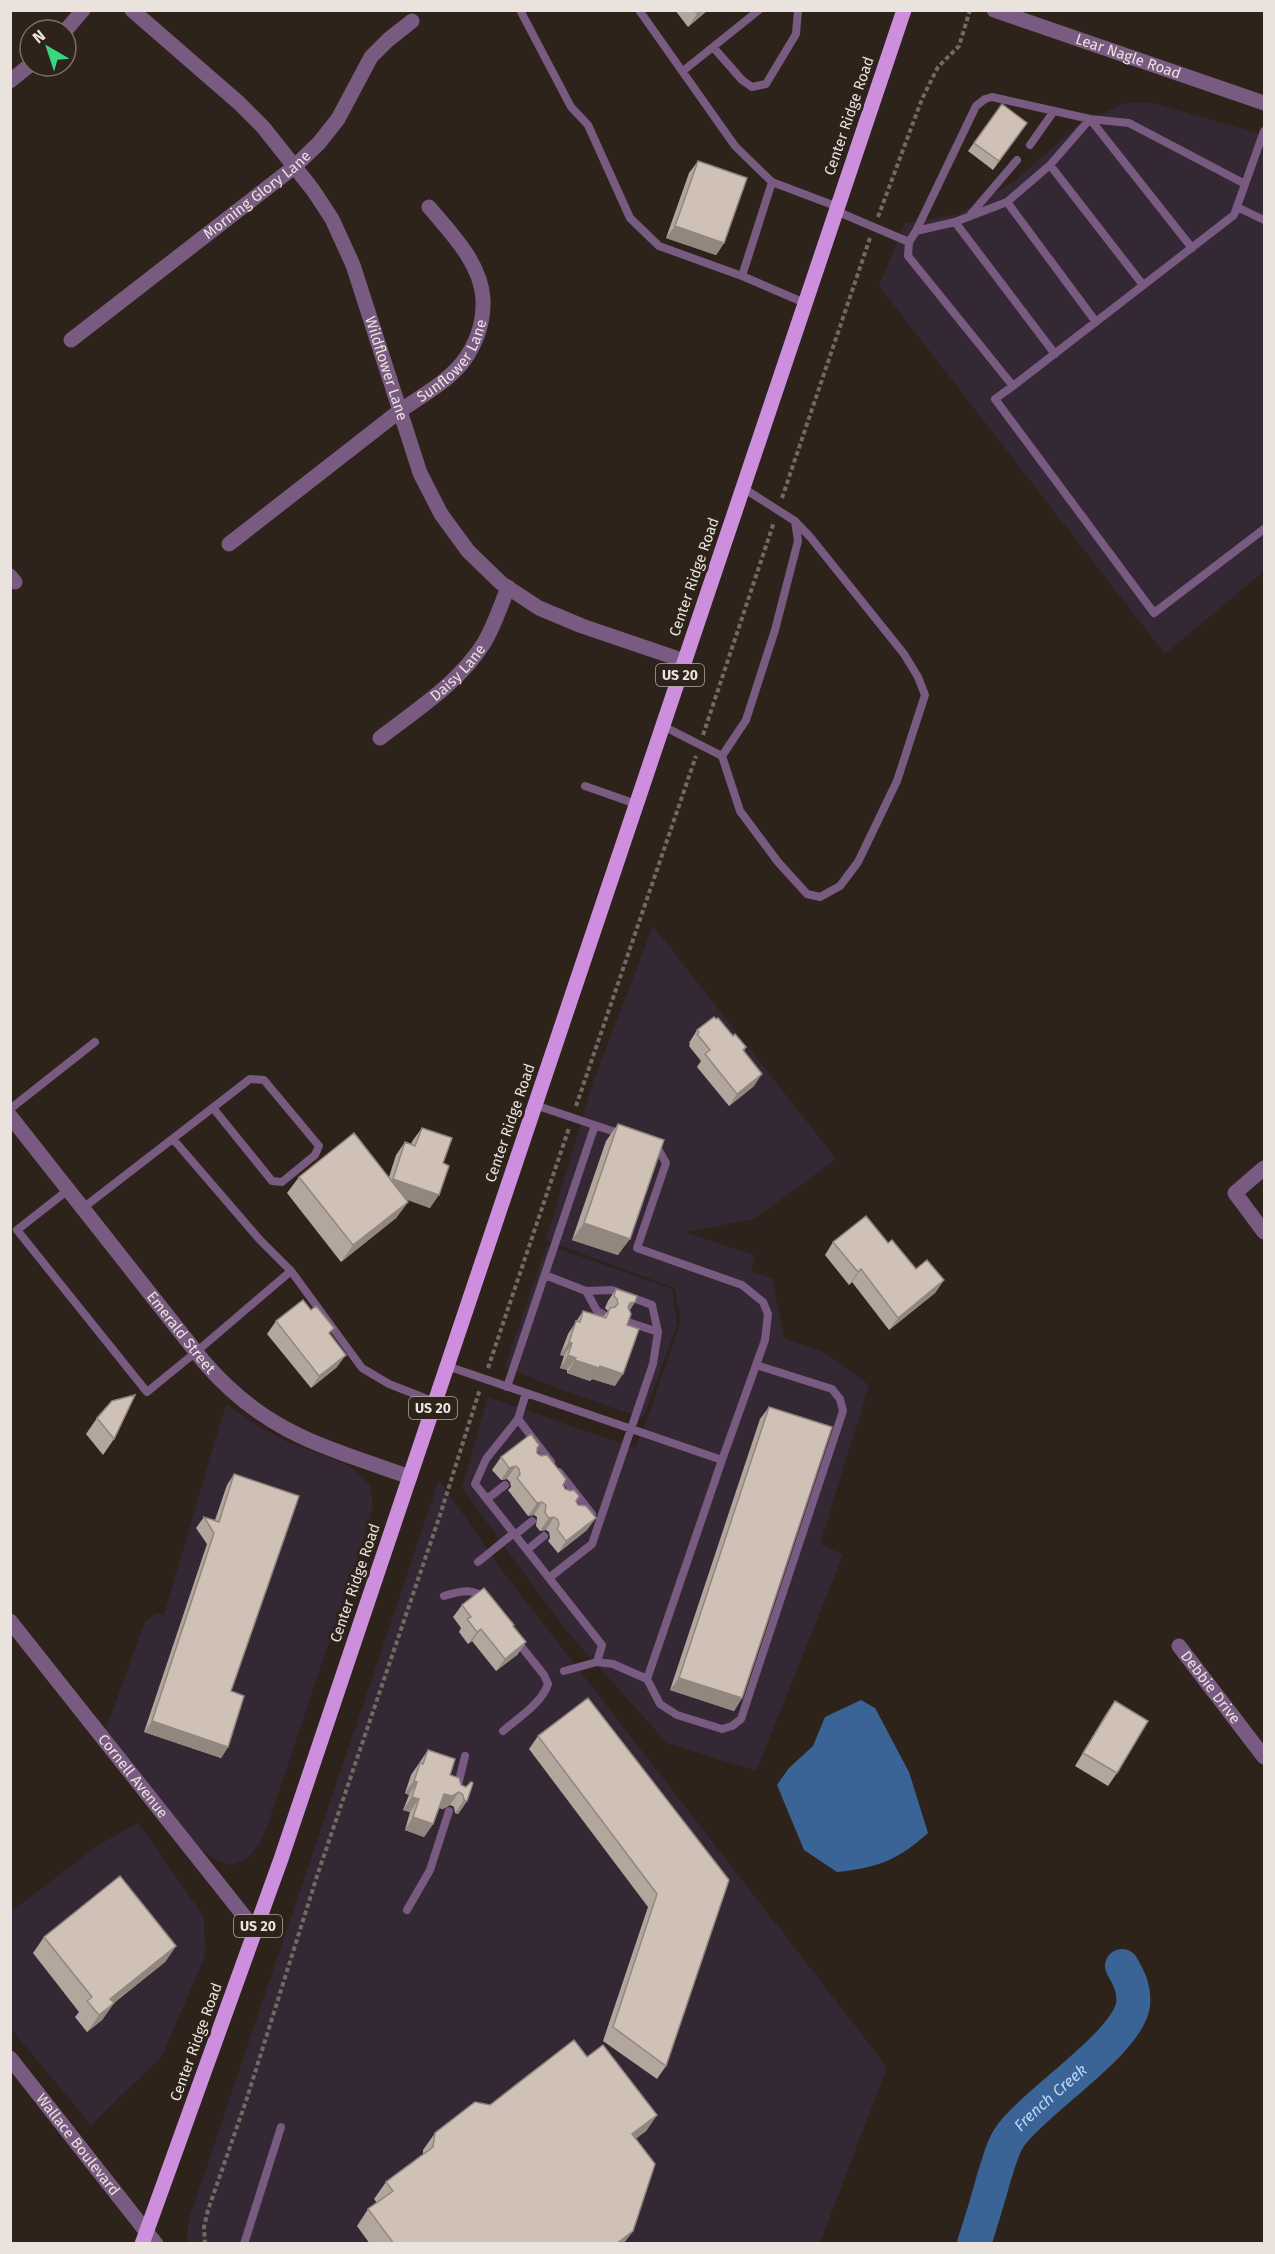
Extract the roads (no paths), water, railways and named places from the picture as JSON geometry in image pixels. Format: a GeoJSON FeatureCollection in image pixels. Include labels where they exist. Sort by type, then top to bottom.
{"type":"FeatureCollection","features":[{"type":"Feature","properties":{"kind":"main road","name":"Center Ridge Road"},"geometry":{"type":"LineString","coordinates":[[148,2240],[410,1477],[904,10]]}},
{"type":"Feature","properties":{"kind":"street","name":"Wildflower Lane"},"geometry":{"type":"LineString","coordinates":[[132,10],[239,103],[263,127],[332,219],[347,249],[420,473],[441,514],[468,551],[507,587],[539,608],[582,626],[685,661]]}},
{"type":"Feature","properties":{"kind":"street","name":"Lear Nagle Road"},"geometry":{"type":"LineString","coordinates":[[994,10],[1264,103]]}},
{"type":"Feature","properties":{"kind":"street","name":"Morning Glory Lane"},"geometry":{"type":"LineString","coordinates":[[71,340],[294,166],[319,143],[338,119],[371,57],[412,21]]}},
{"type":"Feature","properties":{"kind":"street","name":"Sunflower Lane"},"geometry":{"type":"LineString","coordinates":[[229,544],[446,378],[461,364],[473,346],[481,326],[483,298],[477,272],[462,248],[429,207]]}},
{"type":"Feature","properties":{"kind":"street","name":"Daisy Lane"},"geometry":{"type":"LineString","coordinates":[[380,738],[465,668],[484,643],[498,616],[507,587]]}},
{"type":"Feature","properties":{"kind":"street","name":"Emerald Street"},"geometry":{"type":"LineString","coordinates":[[10,1116],[196,1352],[234,1395],[270,1421],[310,1441],[410,1477]]}},
{"type":"Feature","properties":{"kind":"street"},"geometry":{"type":"LineString","coordinates":[[1264,1168],[1234,1192],[1264,1232]]}},
{"type":"Feature","properties":{"kind":"street","name":"Cornell Avenue"},"geometry":{"type":"LineString","coordinates":[[10,1621],[256,1931]]}},
{"type":"Feature","properties":{"kind":"street","name":"Debbie Drive"},"geometry":{"type":"LineString","coordinates":[[1179,1646],[1264,1757]]}},
{"type":"Feature","properties":{"kind":"street","name":"Wallace Boulevard"},"geometry":{"type":"LineString","coordinates":[[10,2058],[148,2240]]}},
{"type":"Feature","properties":{"kind":"lane"},"geometry":{"type":"LineString","coordinates":[[520,10],[571,107],[588,125],[630,218],[641,231],[659,246],[742,276],[805,303]]}},
{"type":"Feature","properties":{"kind":"lane"},"geometry":{"type":"LineString","coordinates":[[639,10],[735,146],[772,182],[909,242]]}},
{"type":"Feature","properties":{"kind":"lane"},"geometry":{"type":"LineString","coordinates":[[683,71],[759,10]]}},
{"type":"Feature","properties":{"kind":"lane"},"geometry":{"type":"LineString","coordinates":[[713,47],[742,80],[752,87],[766,84],[796,34],[798,10]]}},
{"type":"Feature","properties":{"kind":"lane"},"geometry":{"type":"LineString","coordinates":[[1013,386],[908,256],[909,242],[976,106],[992,97],[1090,119],[1129,123],[1245,184]]}},
{"type":"Feature","properties":{"kind":"lane"},"geometry":{"type":"LineString","coordinates":[[1030,145],[1054,111]]}},
{"type":"Feature","properties":{"kind":"lane"},"geometry":{"type":"LineString","coordinates":[[916,231],[955,222],[1007,202],[1050,165],[1090,119]]}},
{"type":"Feature","properties":{"kind":"lane"},"geometry":{"type":"LineString","coordinates":[[1090,119],[1192,248]]}},
{"type":"Feature","properties":{"kind":"lane"},"geometry":{"type":"LineString","coordinates":[[1264,131],[1234,215],[995,399],[1154,613],[1264,529]]}},
{"type":"Feature","properties":{"kind":"lane"},"geometry":{"type":"LineString","coordinates":[[969,217],[1017,160]]}},
{"type":"Feature","properties":{"kind":"lane"},"geometry":{"type":"LineString","coordinates":[[1050,165],[1143,285]]}},
{"type":"Feature","properties":{"kind":"lane"},"geometry":{"type":"LineString","coordinates":[[742,276],[772,182]]}},
{"type":"Feature","properties":{"kind":"lane"},"geometry":{"type":"LineString","coordinates":[[1007,202],[1096,322]]}},
{"type":"Feature","properties":{"kind":"lane"},"geometry":{"type":"LineString","coordinates":[[1237,207],[1264,220]]}},
{"type":"Feature","properties":{"kind":"lane"},"geometry":{"type":"LineString","coordinates":[[955,222],[1055,354]]}},
{"type":"Feature","properties":{"kind":"lane"},"geometry":{"type":"LineString","coordinates":[[663,726],[722,756],[740,811],[778,862],[807,894],[820,897],[840,886],[858,862],[897,781],[925,695],[918,677],[904,654],[812,538],[795,521],[743,488]]}},
{"type":"Feature","properties":{"kind":"lane"},"geometry":{"type":"LineString","coordinates":[[722,756],[746,720],[775,630],[798,541],[795,521]]}},
{"type":"Feature","properties":{"kind":"lane"},"geometry":{"type":"LineString","coordinates":[[585,786],[636,804]]}},
{"type":"Feature","properties":{"kind":"lane"},"geometry":{"type":"LineString","coordinates":[[10,1109],[95,1042]]}},
{"type":"Feature","properties":{"kind":"lane"},"geometry":{"type":"LineString","coordinates":[[83,1208],[250,1079],[264,1080],[319,1146],[315,1155],[282,1182],[272,1181],[213,1108]]}},
{"type":"Feature","properties":{"kind":"lane"},"geometry":{"type":"LineString","coordinates":[[535,1105],[636,1139]]}},
{"type":"Feature","properties":{"kind":"lane"},"geometry":{"type":"LineString","coordinates":[[507,1387],[595,1125]]}},
{"type":"Feature","properties":{"kind":"lane"},"geometry":{"type":"LineString","coordinates":[[173,1139],[260,1240],[291,1271],[362,1368],[389,1384],[435,1401]]}},
{"type":"Feature","properties":{"kind":"lane"},"geometry":{"type":"LineString","coordinates":[[647,1143],[657,1147],[666,1163],[637,1248],[742,1285],[763,1302],[768,1314],[768,1326],[756,1365],[647,1679]]}},
{"type":"Feature","properties":{"kind":"lane"},"geometry":{"type":"LineString","coordinates":[[68,1190],[17,1230],[147,1392],[291,1271]]}},
{"type":"Feature","properties":{"kind":"lane"},"geometry":{"type":"LineString","coordinates":[[545,1275],[585,1291],[612,1290],[652,1305],[658,1332],[653,1364],[592,1544],[549,1578]]}},
{"type":"Feature","properties":{"kind":"lane"},"geometry":{"type":"LineString","coordinates":[[585,1291],[597,1311],[603,1314]]}},
{"type":"Feature","properties":{"kind":"lane"},"geometry":{"type":"LineString","coordinates":[[625,1321],[658,1332]]}},
{"type":"Feature","properties":{"kind":"lane"},"geometry":{"type":"LineString","coordinates":[[564,1671],[597,1662],[613,1664],[647,1679],[660,1704],[677,1715],[722,1729],[732,1726],[741,1719],[843,1411],[840,1399],[832,1389],[756,1365]]}},
{"type":"Feature","properties":{"kind":"lane"},"geometry":{"type":"LineString","coordinates":[[447,1366],[722,1460]]}},
{"type":"Feature","properties":{"kind":"lane"},"geometry":{"type":"LineString","coordinates":[[526,1393],[518,1419],[486,1460],[475,1484],[602,1645],[597,1662]]}},
{"type":"Feature","properties":{"kind":"lane"},"geometry":{"type":"LineString","coordinates":[[518,1419],[542,1456],[582,1507],[598,1523]]}},
{"type":"Feature","properties":{"kind":"lane"},"geometry":{"type":"LineString","coordinates":[[487,1499],[505,1485]]}},
{"type":"Feature","properties":{"kind":"lane"},"geometry":{"type":"LineString","coordinates":[[478,1562],[532,1521]]}},
{"type":"Feature","properties":{"kind":"lane"},"geometry":{"type":"LineString","coordinates":[[527,1550],[544,1536]]}},
{"type":"Feature","properties":{"kind":"lane"},"geometry":{"type":"LineString","coordinates":[[444,1596],[476,1591],[490,1606]]}},
{"type":"Feature","properties":{"kind":"lane"},"geometry":{"type":"LineString","coordinates":[[503,1731],[546,1692],[548,1684],[510,1632]]}},
{"type":"Feature","properties":{"kind":"lane"},"geometry":{"type":"LineString","coordinates":[[456,1793],[465,1756]]}},
{"type":"Feature","properties":{"kind":"lane"},"geometry":{"type":"LineString","coordinates":[[407,1910],[430,1870],[449,1811]]}},
{"type":"Feature","properties":{"kind":"lane"},"geometry":{"type":"LineString","coordinates":[[244,2244],[281,2127]]}},
{"type":"Feature","properties":{"kind":"water"},"geometry":{"type":"Polygon","coordinates":[[[861,1700],[875,1708],[909,1772],[928,1833],[907,1850],[886,1861],[864,1868],[837,1872],[804,1850],[777,1785],[789,1768],[813,1746],[825,1717],[861,1700]]]}},
{"type":"Feature","properties":{"kind":"waterway","name":"French Creek"},"geometry":{"type":"LineString","coordinates":[[974,2244],[1001,2155],[1011,2135],[1040,2105],[1099,2054],[1127,2020],[1133,2005],[1133,1994],[1122,1966]]}}]}
